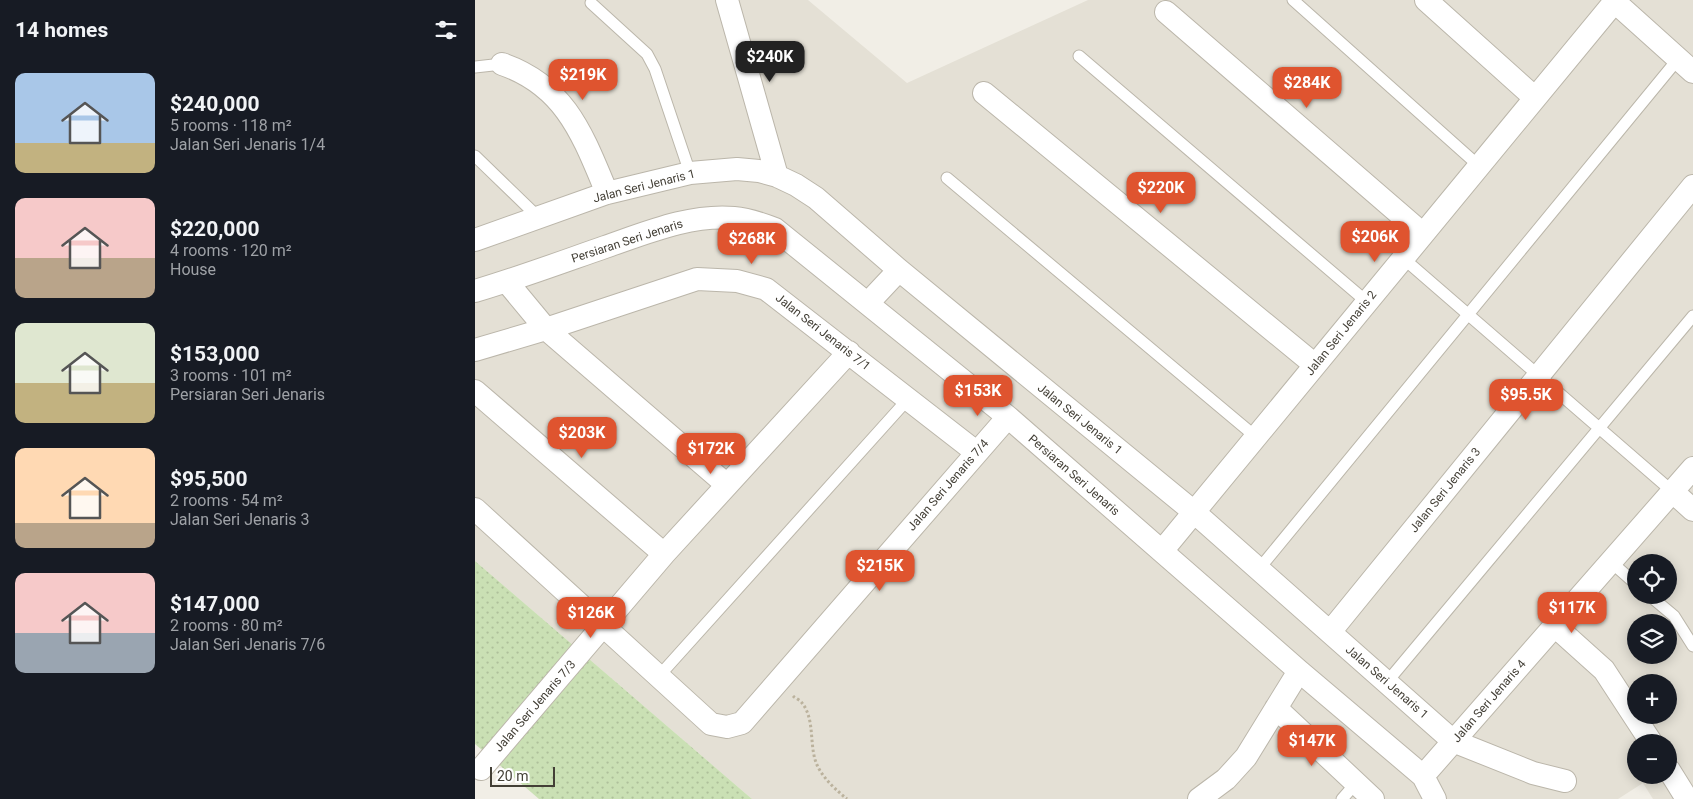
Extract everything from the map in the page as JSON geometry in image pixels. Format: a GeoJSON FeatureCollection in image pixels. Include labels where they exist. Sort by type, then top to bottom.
{"type":"FeatureCollection","features":[{"type":"Feature","properties":{"kind":"street"},"geometry":{"type":"LineString","coordinates":[[727,0],[777,176]]}},
{"type":"Feature","properties":{"kind":"street"},"geometry":{"type":"LineString","coordinates":[[1426,0],[1535,98]]}},
{"type":"Feature","properties":{"kind":"street"},"geometry":{"type":"LineString","coordinates":[[1615,1],[1686,66]]}},
{"type":"Feature","properties":{"kind":"street","name":"Jalan Seri Jenaris 2"},"geometry":{"type":"LineString","coordinates":[[1162,551],[1615,1]]}},
{"type":"Feature","properties":{"kind":"street"},"geometry":{"type":"LineString","coordinates":[[1166,12],[1423,234]]}},
{"type":"Feature","properties":{"kind":"street"},"geometry":{"type":"LineString","coordinates":[[502,64],[520,70],[543,85],[559,101],[585,140],[607,193]]}},
{"type":"Feature","properties":{"kind":"street"},"geometry":{"type":"LineString","coordinates":[[983,93],[1315,365]]}},
{"type":"Feature","properties":{"kind":"street","name":"Jalan Seri Jenaris 1"},"geometry":{"type":"LineString","coordinates":[[475,240],[607,193],[690,173],[737,169],[759,171],[777,176],[796,185],[816,198],[899,270],[1194,512],[1453,741],[1533,773],[1565,781]]}},
{"type":"Feature","properties":{"kind":"street","name":"Jalan Seri Jenaris 3"},"geometry":{"type":"LineString","coordinates":[[1330,632],[1693,186]]}},
{"type":"Feature","properties":{"kind":"street","name":"Persiaran Seri Jenaris"},"geometry":{"type":"LineString","coordinates":[[475,291],[507,282],[655,229],[693,220],[735,218],[775,229],[1008,417],[1299,671],[1423,776]]}},
{"type":"Feature","properties":{"kind":"street"},"geometry":{"type":"LineString","coordinates":[[868,303],[899,270]]}},
{"type":"Feature","properties":{"kind":"street","name":"Jalan Seri Jenaris 7/1"},"geometry":{"type":"LineString","coordinates":[[475,350],[547,329],[697,279],[737,281],[766,289],[976,452]]}},
{"type":"Feature","properties":{"kind":"street"},"geometry":{"type":"LineString","coordinates":[[507,282],[547,329],[727,486]]}},
{"type":"Feature","properties":{"kind":"street","name":"Jalan Seri Jenaris 7/3"},"geometry":{"type":"LineString","coordinates":[[481,769],[664,554],[849,352]]}},
{"type":"Feature","properties":{"kind":"street"},"geometry":{"type":"LineString","coordinates":[[475,391],[664,554]]}},
{"type":"Feature","properties":{"kind":"street","name":"Jalan Seri Jenaris 7/4"},"geometry":{"type":"LineString","coordinates":[[659,676],[711,724],[727,728],[742,723],[1008,417]]}},
{"type":"Feature","properties":{"kind":"street","name":"Jalan Seri Jenaris 4"},"geometry":{"type":"LineString","coordinates":[[1423,776],[1693,468]]}},
{"type":"Feature","properties":{"kind":"street"},"geometry":{"type":"LineString","coordinates":[[1673,492],[1693,510]]}},
{"type":"Feature","properties":{"kind":"street"},"geometry":{"type":"LineString","coordinates":[[475,509],[659,676]]}},
{"type":"Feature","properties":{"kind":"street"},"geometry":{"type":"LineString","coordinates":[[1555,626],[1604,670],[1646,734]]}},
{"type":"Feature","properties":{"kind":"street"},"geometry":{"type":"LineString","coordinates":[[1199,799],[1226,779],[1246,758],[1299,671]]}},
{"type":"Feature","properties":{"kind":"street"},"geometry":{"type":"LineString","coordinates":[[1276,708],[1349,791],[1373,799]]}},
{"type":"Feature","properties":{"kind":"street"},"geometry":{"type":"LineString","coordinates":[[1423,776],[1435,799]]}},
{"type":"Feature","properties":{"kind":"street"},"geometry":{"type":"LineString","coordinates":[[1677,783],[1687,799]]}},
{"type":"Feature","properties":{"kind":"lane"},"geometry":{"type":"LineString","coordinates":[[1293,0],[1479,166]]}},
{"type":"Feature","properties":{"kind":"lane"},"geometry":{"type":"LineString","coordinates":[[591,3],[647,54],[655,69],[690,173]]}},
{"type":"Feature","properties":{"kind":"lane"},"geometry":{"type":"LineString","coordinates":[[1079,56],[1367,302]]}},
{"type":"Feature","properties":{"kind":"lane"},"geometry":{"type":"LineString","coordinates":[[475,67],[502,64]]}},
{"type":"Feature","properties":{"kind":"lane"},"geometry":{"type":"LineString","coordinates":[[1259,569],[1468,314],[1686,66]]}},
{"type":"Feature","properties":{"kind":"lane"},"geometry":{"type":"LineString","coordinates":[[475,156],[538,217]]}},
{"type":"Feature","properties":{"kind":"lane"},"geometry":{"type":"LineString","coordinates":[[947,178],[1256,437]]}},
{"type":"Feature","properties":{"kind":"lane"},"geometry":{"type":"LineString","coordinates":[[1403,258],[1673,492]]}},
{"type":"Feature","properties":{"kind":"lane"},"geometry":{"type":"LineString","coordinates":[[1387,682],[1693,316]]}},
{"type":"Feature","properties":{"kind":"lane"},"geometry":{"type":"LineString","coordinates":[[659,676],[908,399]]}},
{"type":"Feature","properties":{"kind":"lane"},"geometry":{"type":"LineString","coordinates":[[1611,562],[1627,576]]}},
{"type":"Feature","properties":{"kind":"lane"},"geometry":{"type":"LineString","coordinates":[[1660,604],[1674,616],[1693,646]]}},
{"type":"Feature","properties":{"kind":"path"},"geometry":{"type":"LineString","coordinates":[[776,683],[802,703],[810,722],[812,747],[818,768],[847,799]]}},
{"type":"Feature","properties":{"kind":"shaded area"},"geometry":{"type":"Polygon","coordinates":[[[475,0],[808,0],[907,83],[1088,0],[1693,0],[1693,799],[1653,799],[1644,784],[1677,784],[1677,734],[1627,734],[1627,784],[1641,784],[1618,799],[752,799],[475,561],[475,0]]]}},
{"type":"Feature","properties":{"kind":"green space"},"geometry":{"type":"Polygon","coordinates":[[[475,561],[752,799],[539,799],[475,744],[475,561]]]}}]}
